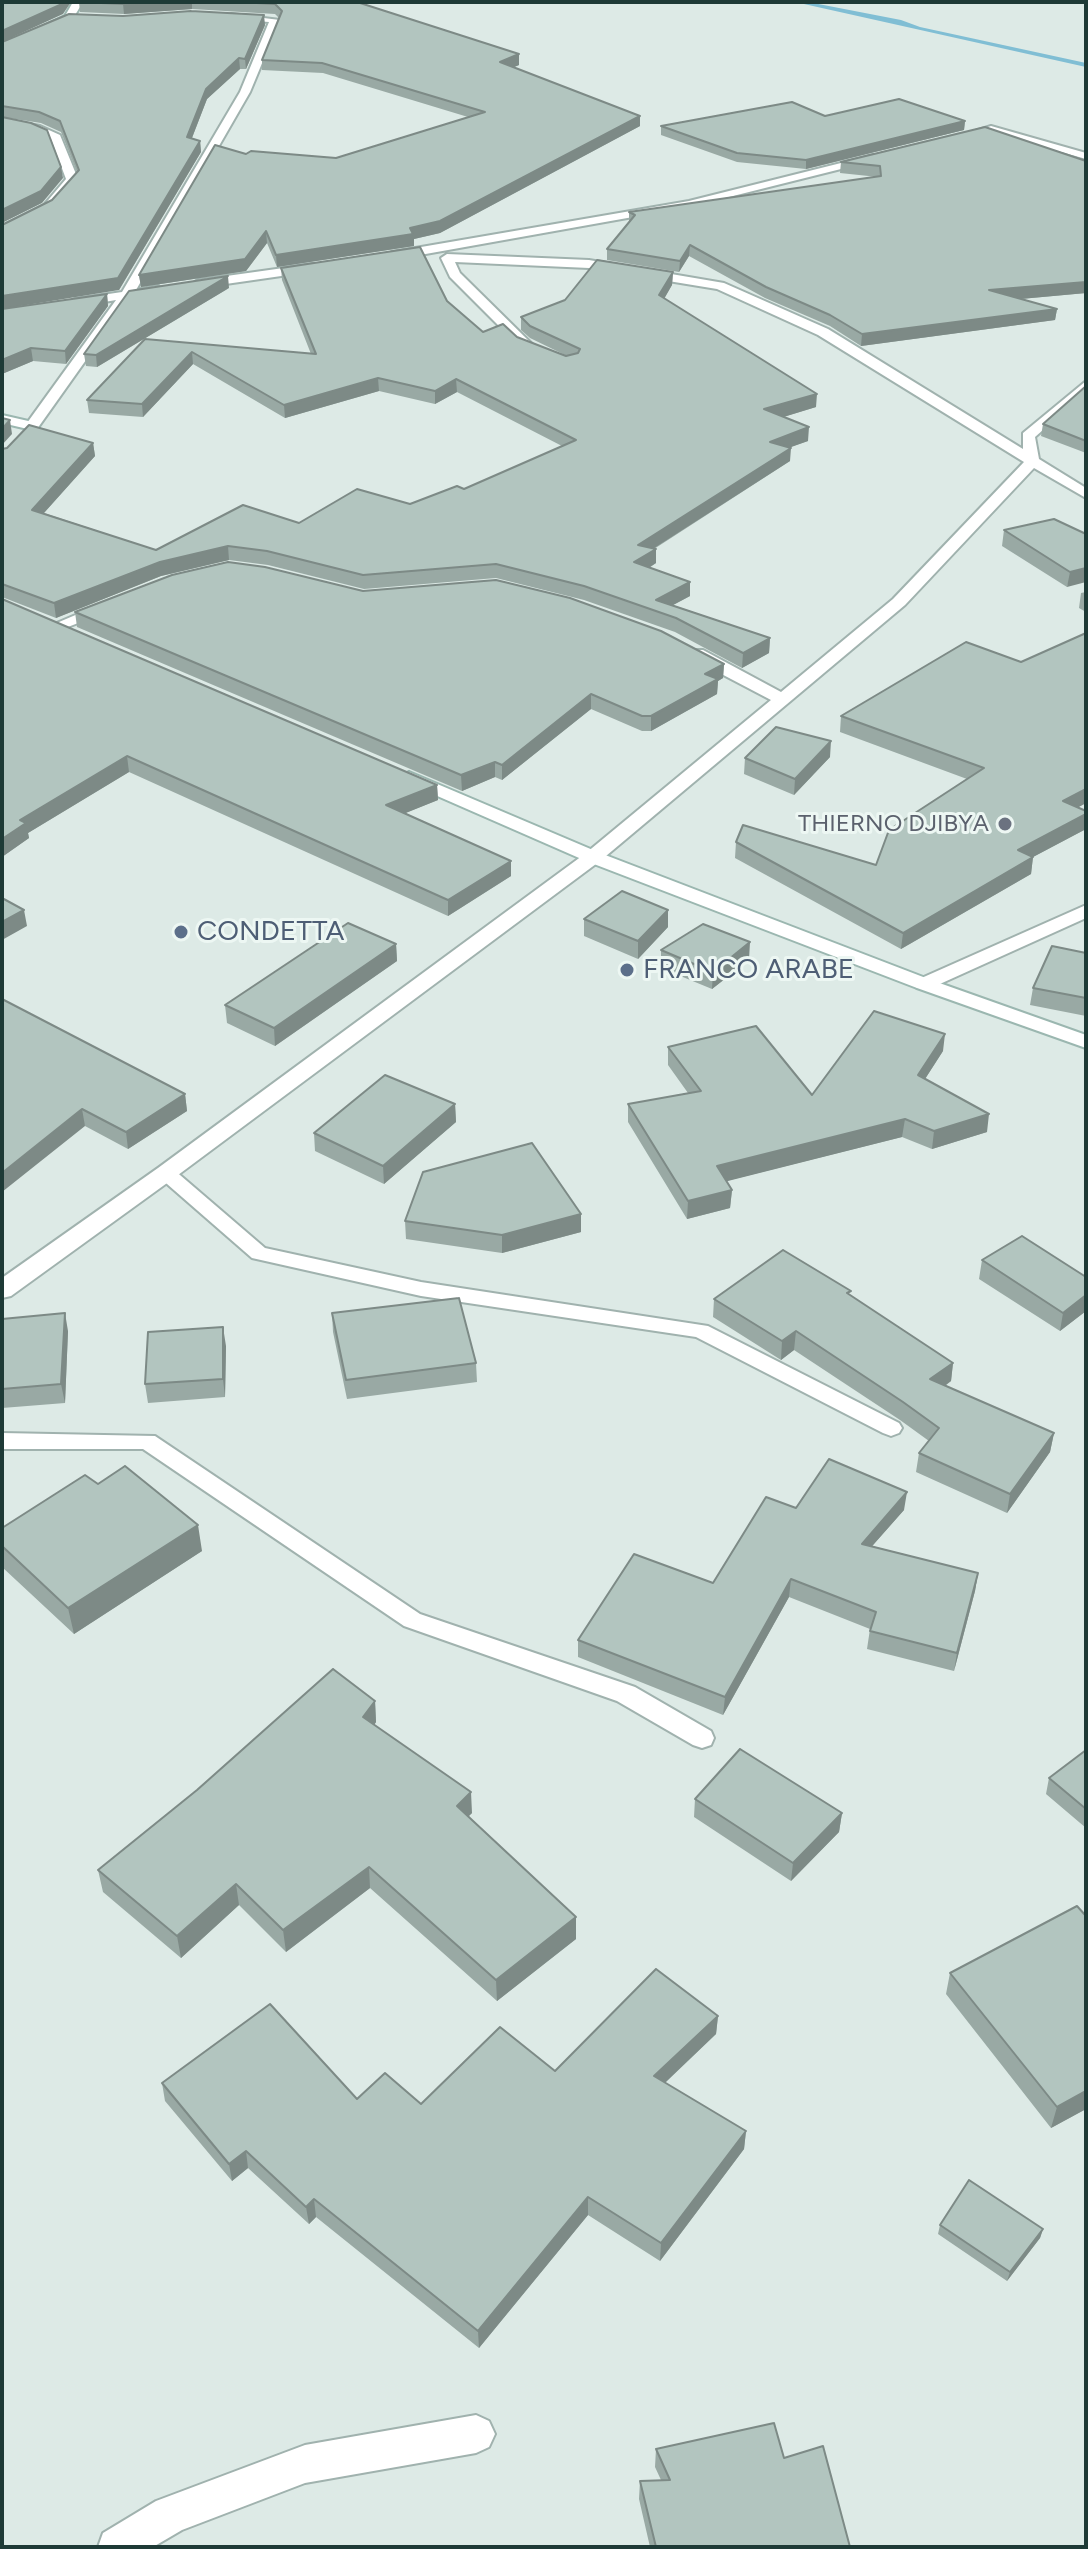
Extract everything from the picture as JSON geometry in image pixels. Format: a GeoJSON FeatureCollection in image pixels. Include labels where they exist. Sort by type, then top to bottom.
{"type":"FeatureCollection","features":[{"type":"Feature","properties":{"kind":"street"},"geometry":{"type":"LineString","coordinates":[[69,18],[78,2]]}},
{"type":"Feature","properties":{"kind":"street"},"geometry":{"type":"LineString","coordinates":[[2,419],[27,431],[127,294],[245,92],[275,20],[221,16]]}},
{"type":"Feature","properties":{"kind":"street"},"geometry":{"type":"LineString","coordinates":[[2,49],[69,18],[83,19]]}},
{"type":"Feature","properties":{"kind":"street"},"geometry":{"type":"LineString","coordinates":[[2,122],[36,128],[56,137],[72,179],[48,207],[2,231]]}},
{"type":"Feature","properties":{"kind":"street"},"geometry":{"type":"LineString","coordinates":[[961,137],[991,129],[1086,156]]}},
{"type":"Feature","properties":{"kind":"street"},"geometry":{"type":"LineString","coordinates":[[375,259],[689,204],[885,155]]}},
{"type":"Feature","properties":{"kind":"street"},"geometry":{"type":"LineString","coordinates":[[434,250],[448,259],[589,264],[720,286],[823,332],[1086,494]]}},
{"type":"Feature","properties":{"kind":"street"},"geometry":{"type":"LineString","coordinates":[[448,259],[454,274],[523,344],[535,349]]}},
{"type":"Feature","properties":{"kind":"street"},"geometry":{"type":"LineString","coordinates":[[190,285],[331,265]]}},
{"type":"Feature","properties":{"kind":"street"},"geometry":{"type":"LineString","coordinates":[[64,305],[174,288]]}},
{"type":"Feature","properties":{"kind":"street"},"geometry":{"type":"LineString","coordinates":[[1032,462],[1028,436],[1086,385]]}},
{"type":"Feature","properties":{"kind":"street"},"geometry":{"type":"LineString","coordinates":[[2,1290],[166,1173],[593,857],[899,602],[1032,462]]}},
{"type":"Feature","properties":{"kind":"street"},"geometry":{"type":"LineString","coordinates":[[1060,478],[1086,474]]}},
{"type":"Feature","properties":{"kind":"street"},"geometry":{"type":"LineString","coordinates":[[89,638],[53,622],[127,598]]}},
{"type":"Feature","properties":{"kind":"street"},"geometry":{"type":"LineString","coordinates":[[680,646],[782,699]]}},
{"type":"Feature","properties":{"kind":"street"},"geometry":{"type":"LineString","coordinates":[[391,769],[593,857],[924,984],[1086,1042]]}},
{"type":"Feature","properties":{"kind":"street"},"geometry":{"type":"LineString","coordinates":[[924,984],[1086,911]]}},
{"type":"Feature","properties":{"kind":"street"},"geometry":{"type":"LineString","coordinates":[[117,2547],[170,2515],[305,2464],[476,2434]]}},
{"type":"Feature","properties":{"kind":"lane"},"geometry":{"type":"LineString","coordinates":[[166,1173],[259,1253],[421,1289],[701,1331],[891,1428]]}},
{"type":"Feature","properties":{"kind":"lane"},"geometry":{"type":"LineString","coordinates":[[2,1441],[147,1441],[412,1620],[626,1694],[702,1738]]}},
{"type":"Feature","properties":{"kind":"building"},"geometry":{"type":"Polygon","coordinates":[[[2,2],[63,2],[2,31],[2,2]]]}},
{"type":"Feature","properties":{"kind":"building"},"geometry":{"type":"Polygon","coordinates":[[[79,2],[153,2],[123,4],[79,2]]]}},
{"type":"Feature","properties":{"kind":"building"},"geometry":{"type":"Polygon","coordinates":[[[238,2],[357,2],[519,54],[500,62],[640,116],[440,221],[410,228],[413,234],[276,255],[266,231],[245,259],[139,275],[215,145],[246,154],[251,151],[336,158],[485,112],[322,63],[262,60],[282,11],[275,4],[238,2]]]}},
{"type":"Feature","properties":{"kind":"building"},"geometry":{"type":"Polygon","coordinates":[[[191,11],[264,15],[245,59],[239,58],[206,89],[187,137],[200,141],[118,278],[2,296],[2,225],[52,200],[79,170],[60,121],[39,112],[2,106],[2,42],[69,14],[123,16],[191,11]]]}},
{"type":"Feature","properties":{"kind":"building"},"geometry":{"type":"Polygon","coordinates":[[[899,99],[965,121],[806,160],[737,153],[661,126],[792,102],[825,116],[899,99]]]}},
{"type":"Feature","properties":{"kind":"building"},"geometry":{"type":"Polygon","coordinates":[[[2,117],[47,130],[61,167],[41,191],[2,210],[2,117]]]}},
{"type":"Feature","properties":{"kind":"building"},"geometry":{"type":"Polygon","coordinates":[[[985,127],[1086,161],[1086,282],[989,290],[1057,309],[862,334],[690,245],[680,261],[607,249],[635,215],[629,212],[881,176],[880,166],[841,162],[985,127]]]}},
{"type":"Feature","properties":{"kind":"building"},"geometry":{"type":"Polygon","coordinates":[[[420,247],[447,301],[483,332],[503,324],[517,337],[566,356],[578,353],[580,349],[530,326],[521,317],[565,300],[597,260],[673,272],[659,295],[817,394],[764,409],[809,427],[770,442],[791,448],[638,545],[656,549],[634,562],[690,582],[656,600],[770,638],[743,653],[676,618],[584,586],[496,564],[363,575],[267,551],[228,546],[160,562],[54,603],[2,584],[2,449],[7,448],[29,425],[93,443],[32,510],[156,550],[243,505],[299,523],[357,489],[410,504],[457,486],[464,489],[576,440],[456,379],[435,391],[378,378],[284,405],[192,352],[142,404],[87,400],[145,339],[316,354],[281,268],[420,247]]]}},
{"type":"Feature","properties":{"kind":"building"},"geometry":{"type":"Polygon","coordinates":[[[228,276],[96,355],[84,354],[129,291],[228,276]]]}},
{"type":"Feature","properties":{"kind":"building"},"geometry":{"type":"Polygon","coordinates":[[[107,294],[65,351],[31,348],[2,360],[2,309],[107,294]]]}},
{"type":"Feature","properties":{"kind":"building"},"geometry":{"type":"Polygon","coordinates":[[[1086,386],[1086,441],[1043,424],[1086,386]]]}},
{"type":"Feature","properties":{"kind":"building"},"geometry":{"type":"Polygon","coordinates":[[[2,418],[10,420],[2,429],[2,418]]]}},
{"type":"Feature","properties":{"kind":"building"},"geometry":{"type":"Polygon","coordinates":[[[1054,519],[1086,534],[1086,568],[1070,572],[1004,530],[1054,519]]]}},
{"type":"Feature","properties":{"kind":"building"},"geometry":{"type":"Polygon","coordinates":[[[228,562],[265,567],[363,591],[496,580],[570,598],[661,631],[724,664],[705,674],[718,679],[651,716],[642,716],[591,694],[502,765],[495,762],[461,775],[75,612],[172,575],[228,562]]]}},
{"type":"Feature","properties":{"kind":"building"},"geometry":{"type":"Polygon","coordinates":[[[2,599],[437,785],[386,805],[511,861],[448,900],[127,756],[20,820],[26,823],[2,839],[2,599]]]}},
{"type":"Feature","properties":{"kind":"building"},"geometry":{"type":"Polygon","coordinates":[[[1086,633],[1086,789],[1063,801],[1086,811],[1086,814],[1018,850],[1033,857],[903,933],[736,842],[743,825],[876,865],[889,830],[984,768],[841,716],[966,642],[1021,662],[1086,633]]]}},
{"type":"Feature","properties":{"kind":"building"},"geometry":{"type":"Polygon","coordinates":[[[776,727],[831,741],[795,779],[745,758],[776,727]]]}},
{"type":"Feature","properties":{"kind":"building"},"geometry":{"type":"Polygon","coordinates":[[[622,891],[668,910],[638,941],[584,919],[622,891]]]}},
{"type":"Feature","properties":{"kind":"building"},"geometry":{"type":"Polygon","coordinates":[[[2,898],[24,910],[2,922],[2,898]]]}},
{"type":"Feature","properties":{"kind":"building"},"geometry":{"type":"Polygon","coordinates":[[[348,923],[396,944],[274,1028],[225,1005],[348,923]]]}},
{"type":"Feature","properties":{"kind":"building"},"geometry":{"type":"Polygon","coordinates":[[[703,924],[750,942],[713,972],[661,950],[703,924]]]}},
{"type":"Feature","properties":{"kind":"building"},"geometry":{"type":"Polygon","coordinates":[[[1052,946],[1086,953],[1086,998],[1033,988],[1052,946]]]}},
{"type":"Feature","properties":{"kind":"building"},"geometry":{"type":"Polygon","coordinates":[[[2,999],[185,1094],[126,1132],[82,1109],[2,1173],[2,999]]]}},
{"type":"Feature","properties":{"kind":"building"},"geometry":{"type":"Polygon","coordinates":[[[874,1011],[945,1034],[918,1075],[989,1114],[934,1131],[905,1119],[717,1166],[732,1190],[688,1201],[628,1104],[701,1091],[668,1047],[756,1026],[812,1095],[874,1011]]]}},
{"type":"Feature","properties":{"kind":"building"},"geometry":{"type":"Polygon","coordinates":[[[385,1075],[455,1104],[383,1166],[314,1133],[385,1075]]]}},
{"type":"Feature","properties":{"kind":"building"},"geometry":{"type":"Polygon","coordinates":[[[532,1143],[581,1214],[502,1235],[405,1221],[423,1172],[532,1143]]]}},
{"type":"Feature","properties":{"kind":"building"},"geometry":{"type":"Polygon","coordinates":[[[1022,1236],[1086,1277],[1086,1295],[1063,1313],[982,1260],[1022,1236]]]}},
{"type":"Feature","properties":{"kind":"building"},"geometry":{"type":"Polygon","coordinates":[[[783,1250],[851,1291],[847,1293],[953,1363],[930,1379],[1054,1433],[1010,1494],[919,1453],[939,1428],[796,1331],[782,1341],[714,1299],[783,1250]]]}},
{"type":"Feature","properties":{"kind":"building"},"geometry":{"type":"Polygon","coordinates":[[[459,1298],[476,1363],[346,1380],[332,1313],[459,1298]]]}},
{"type":"Feature","properties":{"kind":"building"},"geometry":{"type":"Polygon","coordinates":[[[65,1313],[61,1384],[2,1389],[2,1319],[65,1313]]]}},
{"type":"Feature","properties":{"kind":"building"},"geometry":{"type":"Polygon","coordinates":[[[223,1327],[223,1379],[145,1384],[148,1332],[223,1327]]]}},
{"type":"Feature","properties":{"kind":"building"},"geometry":{"type":"Polygon","coordinates":[[[829,1459],[907,1492],[862,1544],[978,1573],[957,1653],[870,1631],[876,1612],[791,1579],[725,1697],[578,1640],[634,1554],[713,1583],[766,1497],[796,1508],[829,1459]]]}},
{"type":"Feature","properties":{"kind":"building"},"geometry":{"type":"Polygon","coordinates":[[[125,1466],[198,1525],[68,1608],[2,1546],[2,1528],[85,1475],[98,1484],[125,1466]]]}},
{"type":"Feature","properties":{"kind":"building"},"geometry":{"type":"Polygon","coordinates":[[[333,1669],[375,1701],[363,1717],[471,1792],[457,1806],[576,1917],[496,1980],[369,1867],[283,1930],[236,1884],[177,1936],[98,1870],[197,1790],[333,1669]]]}},
{"type":"Feature","properties":{"kind":"building"},"geometry":{"type":"Polygon","coordinates":[[[740,1749],[842,1813],[793,1863],[695,1799],[740,1749]]]}},
{"type":"Feature","properties":{"kind":"building"},"geometry":{"type":"Polygon","coordinates":[[[1086,1750],[1086,1809],[1049,1778],[1086,1750]]]}},
{"type":"Feature","properties":{"kind":"building"},"geometry":{"type":"Polygon","coordinates":[[[1077,1906],[1086,1916],[1086,2091],[1057,2107],[950,1973],[1077,1906]]]}},
{"type":"Feature","properties":{"kind":"building"},"geometry":{"type":"Polygon","coordinates":[[[656,1969],[718,2016],[654,2076],[746,2131],[661,2243],[588,2197],[478,2331],[314,2199],[306,2207],[246,2151],[229,2164],[162,2083],[270,2004],[357,2099],[385,2073],[421,2104],[500,2027],[555,2071],[656,1969]]]}},
{"type":"Feature","properties":{"kind":"building"},"geometry":{"type":"Polygon","coordinates":[[[969,2180],[1043,2229],[1010,2272],[940,2225],[969,2180]]]}},
{"type":"Feature","properties":{"kind":"building"},"geometry":{"type":"Polygon","coordinates":[[[774,2423],[784,2458],[823,2446],[850,2547],[656,2547],[640,2481],[670,2480],[656,2449],[774,2423]]]}},
{"type":"Feature","properties":{"kind":"waterway"},"geometry":{"type":"LineString","coordinates":[[798,2],[901,22],[918,29],[1086,65]]}},
{"type":"Feature","properties":{"kind":"place","name":"THIERNO DJIBYA"},"geometry":{"type":"Point","coordinates":[1005,824]}},
{"type":"Feature","properties":{"kind":"place","name":"CONDETTA"},"geometry":{"type":"Point","coordinates":[181,932]}},
{"type":"Feature","properties":{"kind":"place","name":"FRANCO ARABE"},"geometry":{"type":"Point","coordinates":[627,970]}}]}
